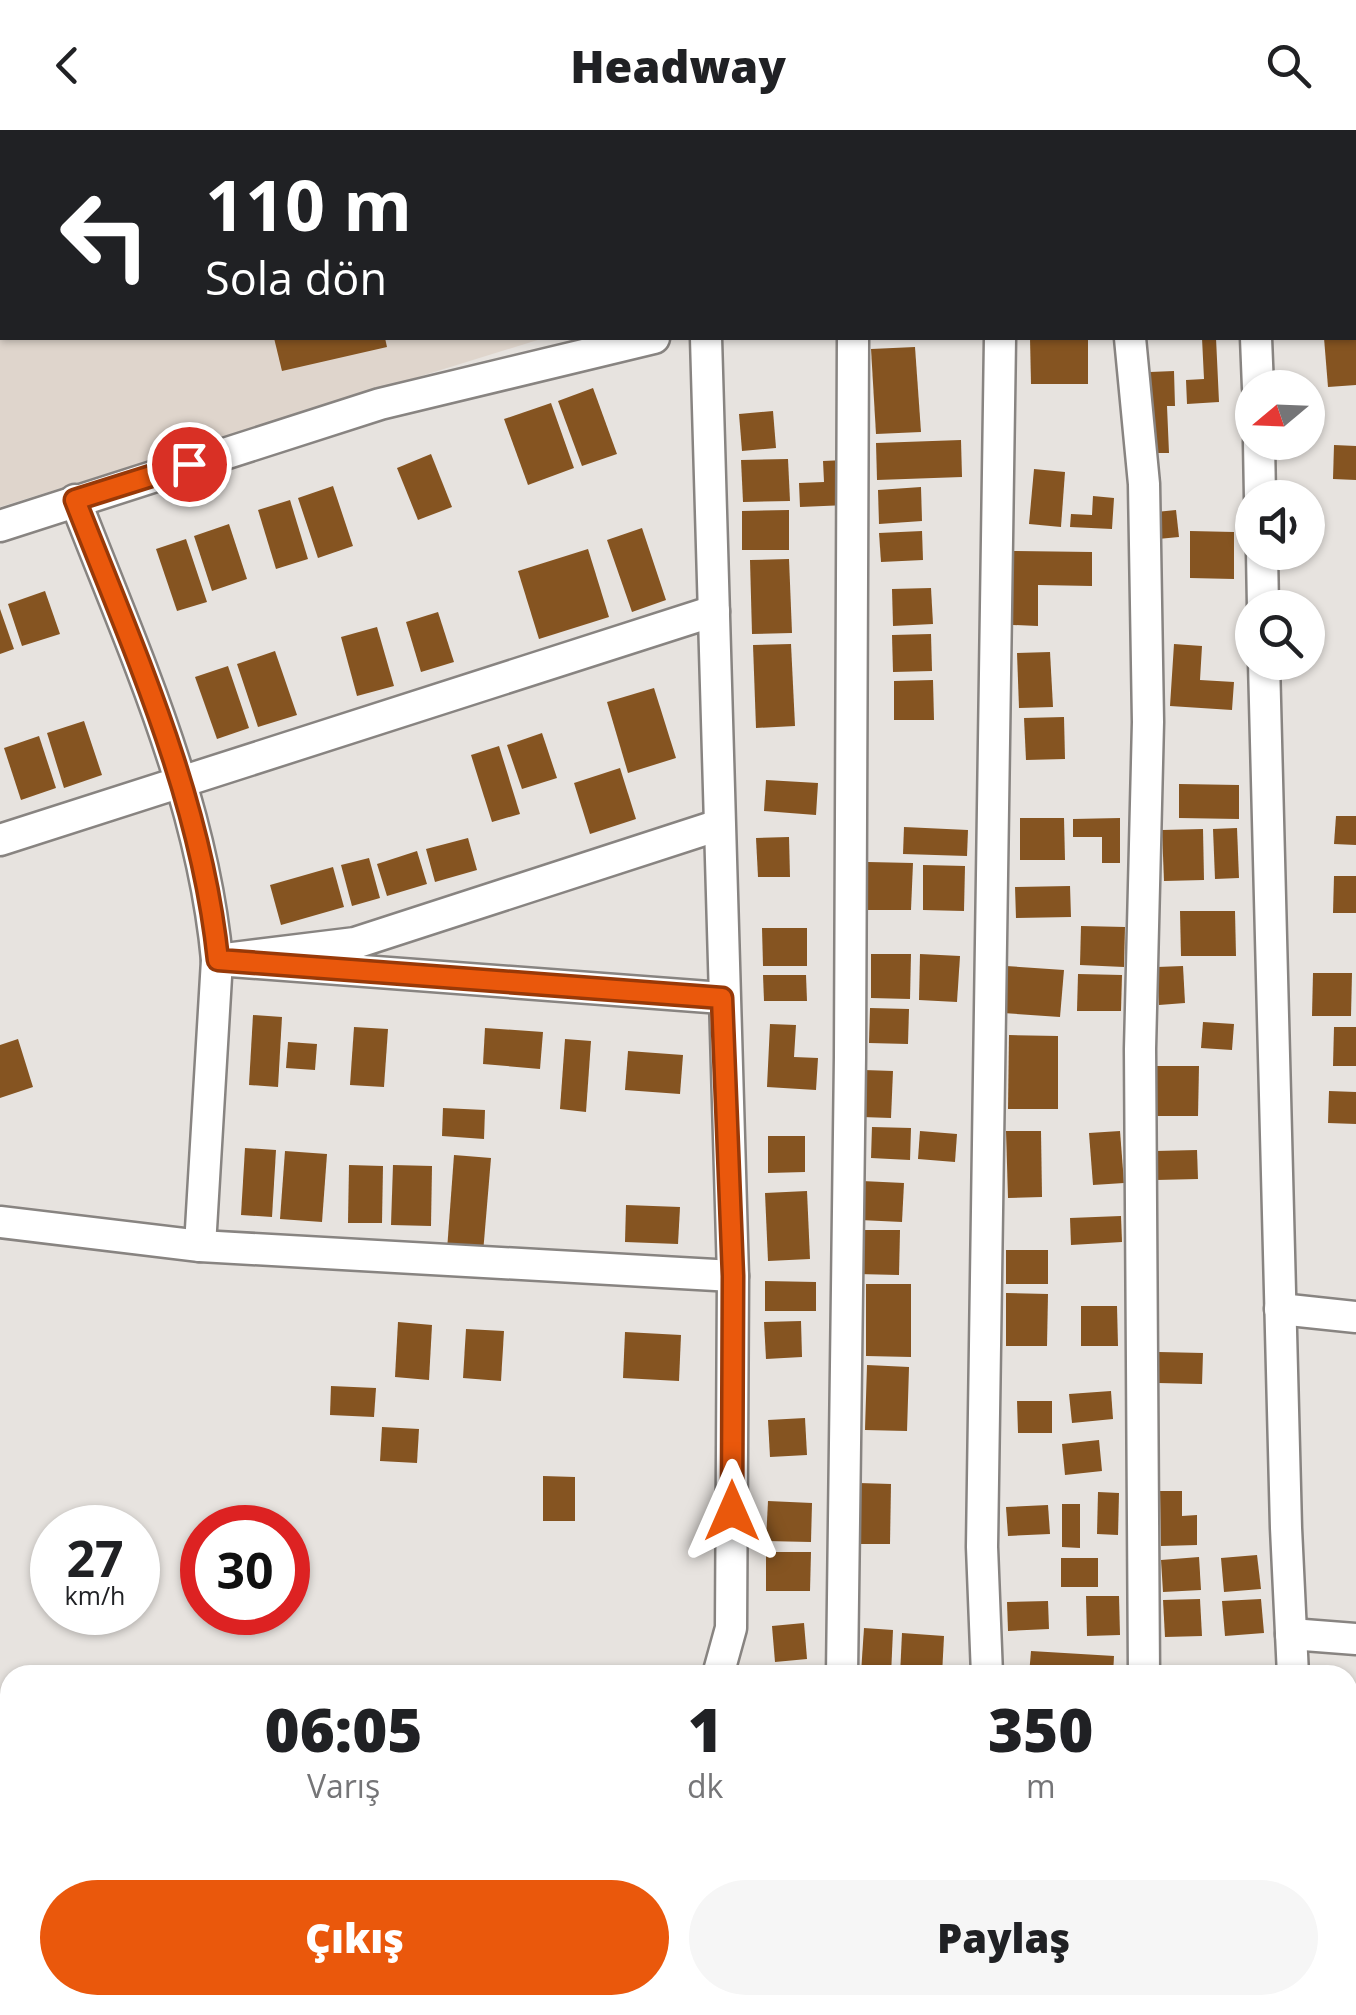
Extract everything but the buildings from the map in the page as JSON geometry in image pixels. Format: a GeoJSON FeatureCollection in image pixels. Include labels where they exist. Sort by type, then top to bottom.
{"type":"FeatureCollection","features":[{"type":"Feature","properties":{"kind":"street"},"geometry":{"type":"LineString","coordinates":[[0,526],[380,404],[646,340]]}},
{"type":"Feature","properties":{"kind":"street"},"geometry":{"type":"LineString","coordinates":[[706,340],[733,1276],[731,1628],[721,1665]]}},
{"type":"Feature","properties":{"kind":"street"},"geometry":{"type":"LineString","coordinates":[[842,1665],[850,1057],[852,340]]}},
{"type":"Feature","properties":{"kind":"street"},"geometry":{"type":"LineString","coordinates":[[987,1665],[982,1468],[1000,340]]}},
{"type":"Feature","properties":{"kind":"street"},"geometry":{"type":"LineString","coordinates":[[1130,340],[1144,484],[1148,722],[1140,1049],[1144,1665]]}},
{"type":"Feature","properties":{"kind":"street"},"geometry":{"type":"LineString","coordinates":[[1256,340],[1257,370]]}},
{"type":"Feature","properties":{"kind":"street"},"geometry":{"type":"LineString","coordinates":[[75,500],[183,779],[213,915],[218,960],[200,1246]]}},
{"type":"Feature","properties":{"kind":"street"},"geometry":{"type":"LineString","coordinates":[[0,840],[714,611]]}},
{"type":"Feature","properties":{"kind":"street"},"geometry":{"type":"LineString","coordinates":[[1264,680],[1280,1309],[1294,1665]]}},
{"type":"Feature","properties":{"kind":"street"},"geometry":{"type":"LineString","coordinates":[[218,960],[355,943],[719,824]]}},
{"type":"Feature","properties":{"kind":"street"},"geometry":{"type":"LineString","coordinates":[[218,960],[722,998]]}},
{"type":"Feature","properties":{"kind":"street"},"geometry":{"type":"LineString","coordinates":[[0,1222],[200,1246],[733,1276]]}},
{"type":"Feature","properties":{"kind":"street"},"geometry":{"type":"LineString","coordinates":[[1280,1309],[1356,1317]]}},
{"type":"Feature","properties":{"kind":"street"},"geometry":{"type":"LineString","coordinates":[[1292,1634],[1356,1640]]}},
{"type":"Feature","properties":{"kind":"shaded area"},"geometry":{"type":"Polygon","coordinates":[[[0,340],[538,340],[0,507],[0,340]]]}},
{"type":"Feature","properties":{"kind":"route"},"geometry":{"type":"LineString","coordinates":[[189,464],[75,500],[183,779],[213,915],[218,960],[722,998],[733,1276],[732,1511]]}}]}
